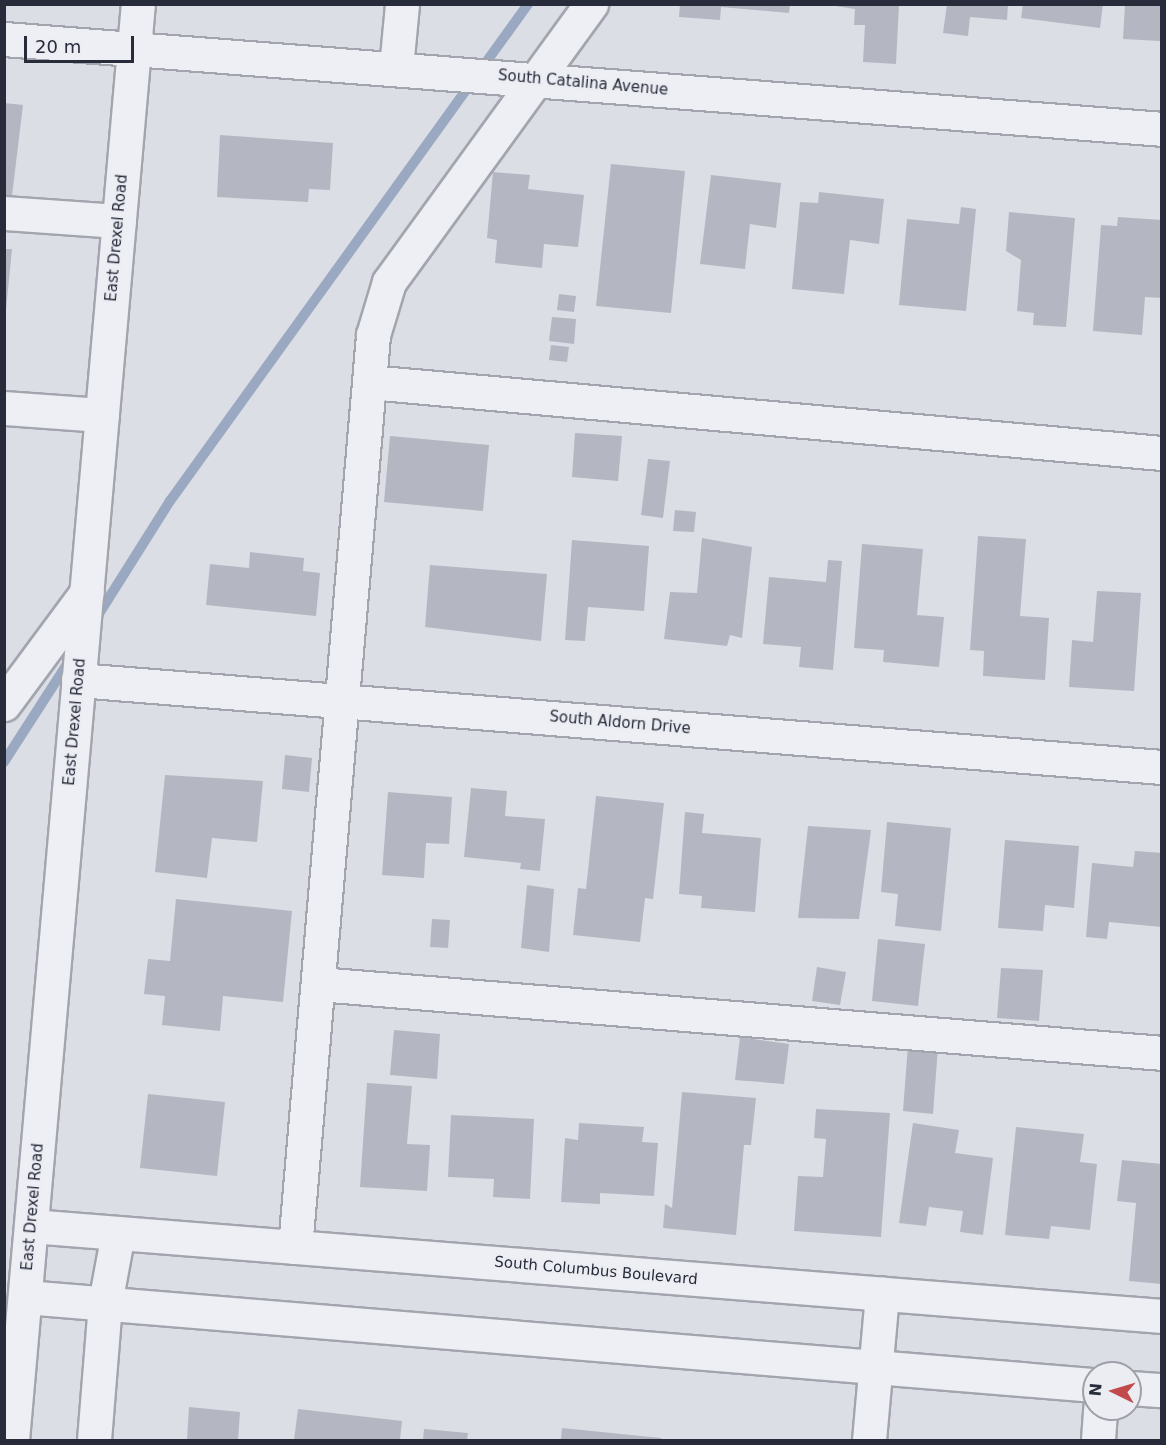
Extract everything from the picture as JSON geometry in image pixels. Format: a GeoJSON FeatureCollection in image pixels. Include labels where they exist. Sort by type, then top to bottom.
{"type":"FeatureCollection","features":[{"type":"Feature","properties":{"kind":"street","name":"East Drexel Road"},"geometry":{"type":"LineString","coordinates":[[9,1435],[25,1297],[138,4]]}},
{"type":"Feature","properties":{"kind":"street"},"geometry":{"type":"LineString","coordinates":[[396,68],[402,4]]}},
{"type":"Feature","properties":{"kind":"street"},"geometry":{"type":"LineString","coordinates":[[295,1248],[373,335],[389,282],[534,79],[591,4]]}},
{"type":"Feature","properties":{"kind":"street","name":"South Catalina Avenue"},"geometry":{"type":"LineString","coordinates":[[4,39],[1161,129]]}},
{"type":"Feature","properties":{"kind":"street"},"geometry":{"type":"LineString","coordinates":[[4,213],[119,221]]}},
{"type":"Feature","properties":{"kind":"street"},"geometry":{"type":"LineString","coordinates":[[369,382],[1161,453]]}},
{"type":"Feature","properties":{"kind":"street"},"geometry":{"type":"LineString","coordinates":[[4,408],[102,415]]}},
{"type":"Feature","properties":{"kind":"street"},"geometry":{"type":"LineString","coordinates":[[4,704],[88,591]]}},
{"type":"Feature","properties":{"kind":"street","name":"South Aldorn Drive"},"geometry":{"type":"LineString","coordinates":[[78,680],[1161,767]]}},
{"type":"Feature","properties":{"kind":"street"},"geometry":{"type":"LineString","coordinates":[[318,984],[1161,1053]]}},
{"type":"Feature","properties":{"kind":"street","name":"South Columbus Boulevard"},"geometry":{"type":"LineString","coordinates":[[31,1226],[1161,1316]]}},
{"type":"Feature","properties":{"kind":"street"},"geometry":{"type":"LineString","coordinates":[[94,1440],[105,1303],[118,1233]]}},
{"type":"Feature","properties":{"kind":"street"},"geometry":{"type":"LineString","coordinates":[[869,1440],[882,1294]]}},
{"type":"Feature","properties":{"kind":"street"},"geometry":{"type":"LineString","coordinates":[[25,1297],[1082,1384]]}},
{"type":"Feature","properties":{"kind":"street"},"geometry":{"type":"LineString","coordinates":[[1142,1389],[1161,1390]]}},
{"type":"Feature","properties":{"kind":"street"},"geometry":{"type":"LineString","coordinates":[[1098,1440],[1099,1421]]}},
{"type":"Feature","properties":{"kind":"building"},"geometry":{"type":"Polygon","coordinates":[[[680,4],[790,4],[789,13],[721,7],[720,20],[679,17],[680,4]]]}},
{"type":"Feature","properties":{"kind":"building"},"geometry":{"type":"Polygon","coordinates":[[[823,4],[899,4],[896,64],[863,62],[865,25],[854,25],[855,9],[823,4]]]}},
{"type":"Feature","properties":{"kind":"building"},"geometry":{"type":"Polygon","coordinates":[[[947,4],[1008,4],[1007,20],[970,17],[968,36],[943,33],[947,4]]]}},
{"type":"Feature","properties":{"kind":"building"},"geometry":{"type":"Polygon","coordinates":[[[1023,4],[1103,4],[1100,28],[1021,18],[1023,4]]]}},
{"type":"Feature","properties":{"kind":"building"},"geometry":{"type":"Polygon","coordinates":[[[1125,4],[1162,4],[1162,66],[1160,41],[1123,39],[1125,4]]]}},
{"type":"Feature","properties":{"kind":"building"},"geometry":{"type":"Polygon","coordinates":[[[4,103],[23,105],[11,204],[4,203],[4,103]]]}},
{"type":"Feature","properties":{"kind":"building"},"geometry":{"type":"Polygon","coordinates":[[[220,135],[333,143],[330,190],[309,189],[308,202],[217,197],[220,135]]]}},
{"type":"Feature","properties":{"kind":"building"},"geometry":{"type":"Polygon","coordinates":[[[611,164],[685,171],[671,313],[596,306],[611,164]]]}},
{"type":"Feature","properties":{"kind":"building"},"geometry":{"type":"Polygon","coordinates":[[[493,172],[530,175],[528,189],[584,195],[578,247],[544,244],[542,268],[495,263],[497,240],[487,238],[493,172]]]}},
{"type":"Feature","properties":{"kind":"building"},"geometry":{"type":"Polygon","coordinates":[[[711,175],[781,183],[776,228],[750,224],[745,269],[700,264],[711,175]]]}},
{"type":"Feature","properties":{"kind":"building"},"geometry":{"type":"Polygon","coordinates":[[[819,192],[884,199],[879,244],[850,240],[844,294],[792,289],[800,202],[818,203],[819,192]]]}},
{"type":"Feature","properties":{"kind":"building"},"geometry":{"type":"Polygon","coordinates":[[[961,207],[976,209],[966,311],[899,305],[907,219],[959,224],[961,207]]]}},
{"type":"Feature","properties":{"kind":"building"},"geometry":{"type":"Polygon","coordinates":[[[1009,212],[1075,218],[1066,327],[1033,325],[1034,313],[1017,311],[1021,260],[1006,251],[1009,212]]]}},
{"type":"Feature","properties":{"kind":"building"},"geometry":{"type":"Polygon","coordinates":[[[1118,217],[1162,220],[1162,298],[1145,297],[1142,335],[1093,331],[1101,225],[1117,226],[1118,217]]]}},
{"type":"Feature","properties":{"kind":"building"},"geometry":{"type":"Polygon","coordinates":[[[4,249],[12,249],[6,310],[4,310],[4,249]]]}},
{"type":"Feature","properties":{"kind":"building"},"geometry":{"type":"Polygon","coordinates":[[[559,294],[576,296],[574,312],[557,310],[559,294]]]}},
{"type":"Feature","properties":{"kind":"building"},"geometry":{"type":"Polygon","coordinates":[[[552,317],[576,319],[574,344],[549,341],[552,317]]]}},
{"type":"Feature","properties":{"kind":"building"},"geometry":{"type":"Polygon","coordinates":[[[551,345],[569,347],[567,362],[549,360],[551,345]]]}},
{"type":"Feature","properties":{"kind":"building"},"geometry":{"type":"Polygon","coordinates":[[[575,433],[622,436],[618,481],[572,477],[575,433]]]}},
{"type":"Feature","properties":{"kind":"building"},"geometry":{"type":"Polygon","coordinates":[[[390,436],[489,445],[483,511],[384,502],[390,436]]]}},
{"type":"Feature","properties":{"kind":"building"},"geometry":{"type":"Polygon","coordinates":[[[648,459],[670,461],[663,518],[641,515],[648,459]]]}},
{"type":"Feature","properties":{"kind":"building"},"geometry":{"type":"Polygon","coordinates":[[[675,510],[696,512],[694,532],[673,531],[675,510]]]}},
{"type":"Feature","properties":{"kind":"building"},"geometry":{"type":"Polygon","coordinates":[[[978,536],[1026,539],[1020,616],[1049,618],[1045,680],[983,676],[984,651],[970,650],[978,536]]]}},
{"type":"Feature","properties":{"kind":"building"},"geometry":{"type":"Polygon","coordinates":[[[702,538],[752,547],[742,638],[730,635],[727,646],[664,639],[670,592],[697,593],[702,538]]]}},
{"type":"Feature","properties":{"kind":"building"},"geometry":{"type":"Polygon","coordinates":[[[572,540],[649,546],[644,611],[588,607],[585,641],[565,640],[572,540]]]}},
{"type":"Feature","properties":{"kind":"building"},"geometry":{"type":"Polygon","coordinates":[[[862,544],[923,549],[917,615],[944,617],[939,667],[883,662],[884,650],[854,648],[862,544]]]}},
{"type":"Feature","properties":{"kind":"building"},"geometry":{"type":"Polygon","coordinates":[[[250,552],[304,558],[303,571],[320,573],[316,616],[206,605],[210,564],[249,568],[250,552]]]}},
{"type":"Feature","properties":{"kind":"building"},"geometry":{"type":"Polygon","coordinates":[[[828,560],[842,561],[833,670],[799,667],[801,647],[763,644],[769,577],[826,582],[828,560]]]}},
{"type":"Feature","properties":{"kind":"building"},"geometry":{"type":"Polygon","coordinates":[[[430,565],[547,574],[541,641],[425,627],[430,565]]]}},
{"type":"Feature","properties":{"kind":"building"},"geometry":{"type":"Polygon","coordinates":[[[1097,591],[1141,593],[1134,691],[1069,687],[1072,640],[1093,642],[1097,591]]]}},
{"type":"Feature","properties":{"kind":"building"},"geometry":{"type":"Polygon","coordinates":[[[285,755],[312,758],[309,792],[282,789],[285,755]]]}},
{"type":"Feature","properties":{"kind":"building"},"geometry":{"type":"Polygon","coordinates":[[[165,775],[263,781],[257,842],[212,838],[207,878],[155,872],[165,775]]]}},
{"type":"Feature","properties":{"kind":"building"},"geometry":{"type":"Polygon","coordinates":[[[471,788],[507,791],[505,816],[545,819],[540,871],[520,869],[521,863],[464,857],[471,788]]]}},
{"type":"Feature","properties":{"kind":"building"},"geometry":{"type":"Polygon","coordinates":[[[388,792],[452,797],[449,844],[426,843],[424,878],[382,875],[388,792]]]}},
{"type":"Feature","properties":{"kind":"building"},"geometry":{"type":"Polygon","coordinates":[[[596,796],[664,803],[653,899],[645,898],[640,942],[573,935],[578,888],[586,889],[596,796]]]}},
{"type":"Feature","properties":{"kind":"building"},"geometry":{"type":"Polygon","coordinates":[[[685,812],[704,814],[702,833],[761,838],[755,912],[701,908],[702,896],[679,894],[685,812]]]}},
{"type":"Feature","properties":{"kind":"building"},"geometry":{"type":"Polygon","coordinates":[[[887,822],[951,828],[941,931],[895,926],[898,894],[881,892],[887,822]]]}},
{"type":"Feature","properties":{"kind":"building"},"geometry":{"type":"Polygon","coordinates":[[[808,826],[871,830],[859,919],[798,918],[808,826]]]}},
{"type":"Feature","properties":{"kind":"building"},"geometry":{"type":"Polygon","coordinates":[[[1005,840],[1079,846],[1074,908],[1045,905],[1043,931],[998,928],[1005,840]]]}},
{"type":"Feature","properties":{"kind":"building"},"geometry":{"type":"Polygon","coordinates":[[[1135,851],[1162,853],[1162,927],[1109,922],[1107,939],[1086,937],[1092,863],[1133,867],[1135,851]]]}},
{"type":"Feature","properties":{"kind":"building"},"geometry":{"type":"Polygon","coordinates":[[[527,885],[554,889],[549,952],[521,948],[527,885]]]}},
{"type":"Feature","properties":{"kind":"building"},"geometry":{"type":"Polygon","coordinates":[[[176,899],[292,911],[283,1002],[223,996],[220,1031],[162,1025],[165,996],[144,994],[148,959],[170,961],[176,899]]]}},
{"type":"Feature","properties":{"kind":"building"},"geometry":{"type":"Polygon","coordinates":[[[432,919],[450,920],[448,948],[430,947],[432,919]]]}},
{"type":"Feature","properties":{"kind":"building"},"geometry":{"type":"Polygon","coordinates":[[[878,939],[925,944],[918,1006],[872,1001],[878,939]]]}},
{"type":"Feature","properties":{"kind":"building"},"geometry":{"type":"Polygon","coordinates":[[[817,967],[846,972],[840,1005],[812,1001],[817,967]]]}},
{"type":"Feature","properties":{"kind":"building"},"geometry":{"type":"Polygon","coordinates":[[[1001,968],[1043,970],[1039,1021],[997,1018],[1001,968]]]}},
{"type":"Feature","properties":{"kind":"building"},"geometry":{"type":"Polygon","coordinates":[[[394,1030],[440,1034],[437,1079],[390,1075],[394,1030]]]}},
{"type":"Feature","properties":{"kind":"building"},"geometry":{"type":"Polygon","coordinates":[[[740,1037],[789,1044],[784,1084],[735,1080],[740,1037]]]}},
{"type":"Feature","properties":{"kind":"building"},"geometry":{"type":"Polygon","coordinates":[[[908,1045],[938,1047],[933,1114],[903,1111],[908,1045]]]}},
{"type":"Feature","properties":{"kind":"building"},"geometry":{"type":"Polygon","coordinates":[[[367,1083],[412,1086],[407,1144],[430,1145],[427,1191],[360,1187],[367,1083]]]}},
{"type":"Feature","properties":{"kind":"building"},"geometry":{"type":"Polygon","coordinates":[[[682,1092],[756,1098],[751,1145],[744,1145],[736,1235],[663,1228],[665,1204],[672,1208],[682,1092]]]}},
{"type":"Feature","properties":{"kind":"building"},"geometry":{"type":"Polygon","coordinates":[[[148,1094],[225,1102],[217,1176],[140,1168],[148,1094]]]}},
{"type":"Feature","properties":{"kind":"building"},"geometry":{"type":"Polygon","coordinates":[[[816,1109],[890,1113],[881,1237],[794,1231],[798,1176],[823,1177],[826,1139],[814,1138],[816,1109]]]}},
{"type":"Feature","properties":{"kind":"building"},"geometry":{"type":"Polygon","coordinates":[[[451,1115],[534,1119],[530,1199],[493,1197],[494,1179],[448,1177],[451,1115]]]}},
{"type":"Feature","properties":{"kind":"building"},"geometry":{"type":"Polygon","coordinates":[[[579,1123],[644,1127],[642,1142],[658,1143],[654,1196],[600,1193],[600,1204],[561,1202],[565,1138],[578,1140],[579,1123]]]}},
{"type":"Feature","properties":{"kind":"building"},"geometry":{"type":"Polygon","coordinates":[[[913,1123],[959,1130],[955,1153],[993,1158],[983,1235],[960,1232],[963,1211],[929,1207],[926,1226],[899,1223],[913,1123]]]}},
{"type":"Feature","properties":{"kind":"building"},"geometry":{"type":"Polygon","coordinates":[[[1016,1127],[1084,1134],[1080,1162],[1097,1164],[1090,1230],[1051,1226],[1049,1239],[1005,1235],[1016,1127]]]}},
{"type":"Feature","properties":{"kind":"building"},"geometry":{"type":"Polygon","coordinates":[[[1122,1160],[1162,1164],[1162,1284],[1129,1281],[1136,1203],[1117,1201],[1122,1160]]]}},
{"type":"Feature","properties":{"kind":"building"},"geometry":{"type":"Polygon","coordinates":[[[189,1407],[240,1412],[238,1440],[187,1440],[189,1407]]]}},
{"type":"Feature","properties":{"kind":"building"},"geometry":{"type":"Polygon","coordinates":[[[298,1409],[402,1421],[400,1440],[294,1440],[298,1409]]]}},
{"type":"Feature","properties":{"kind":"building"},"geometry":{"type":"Polygon","coordinates":[[[562,1428],[661,1438],[661,1440],[561,1440],[562,1428]]]}},
{"type":"Feature","properties":{"kind":"building"},"geometry":{"type":"Polygon","coordinates":[[[424,1429],[468,1433],[467,1440],[423,1440],[424,1429]]]}},
{"type":"Feature","properties":{"kind":"waterway"},"geometry":{"type":"LineString","coordinates":[[95,620],[170,501],[528,4]]}},
{"type":"Feature","properties":{"kind":"waterway"},"geometry":{"type":"LineString","coordinates":[[4,762],[71,658]]}}]}
